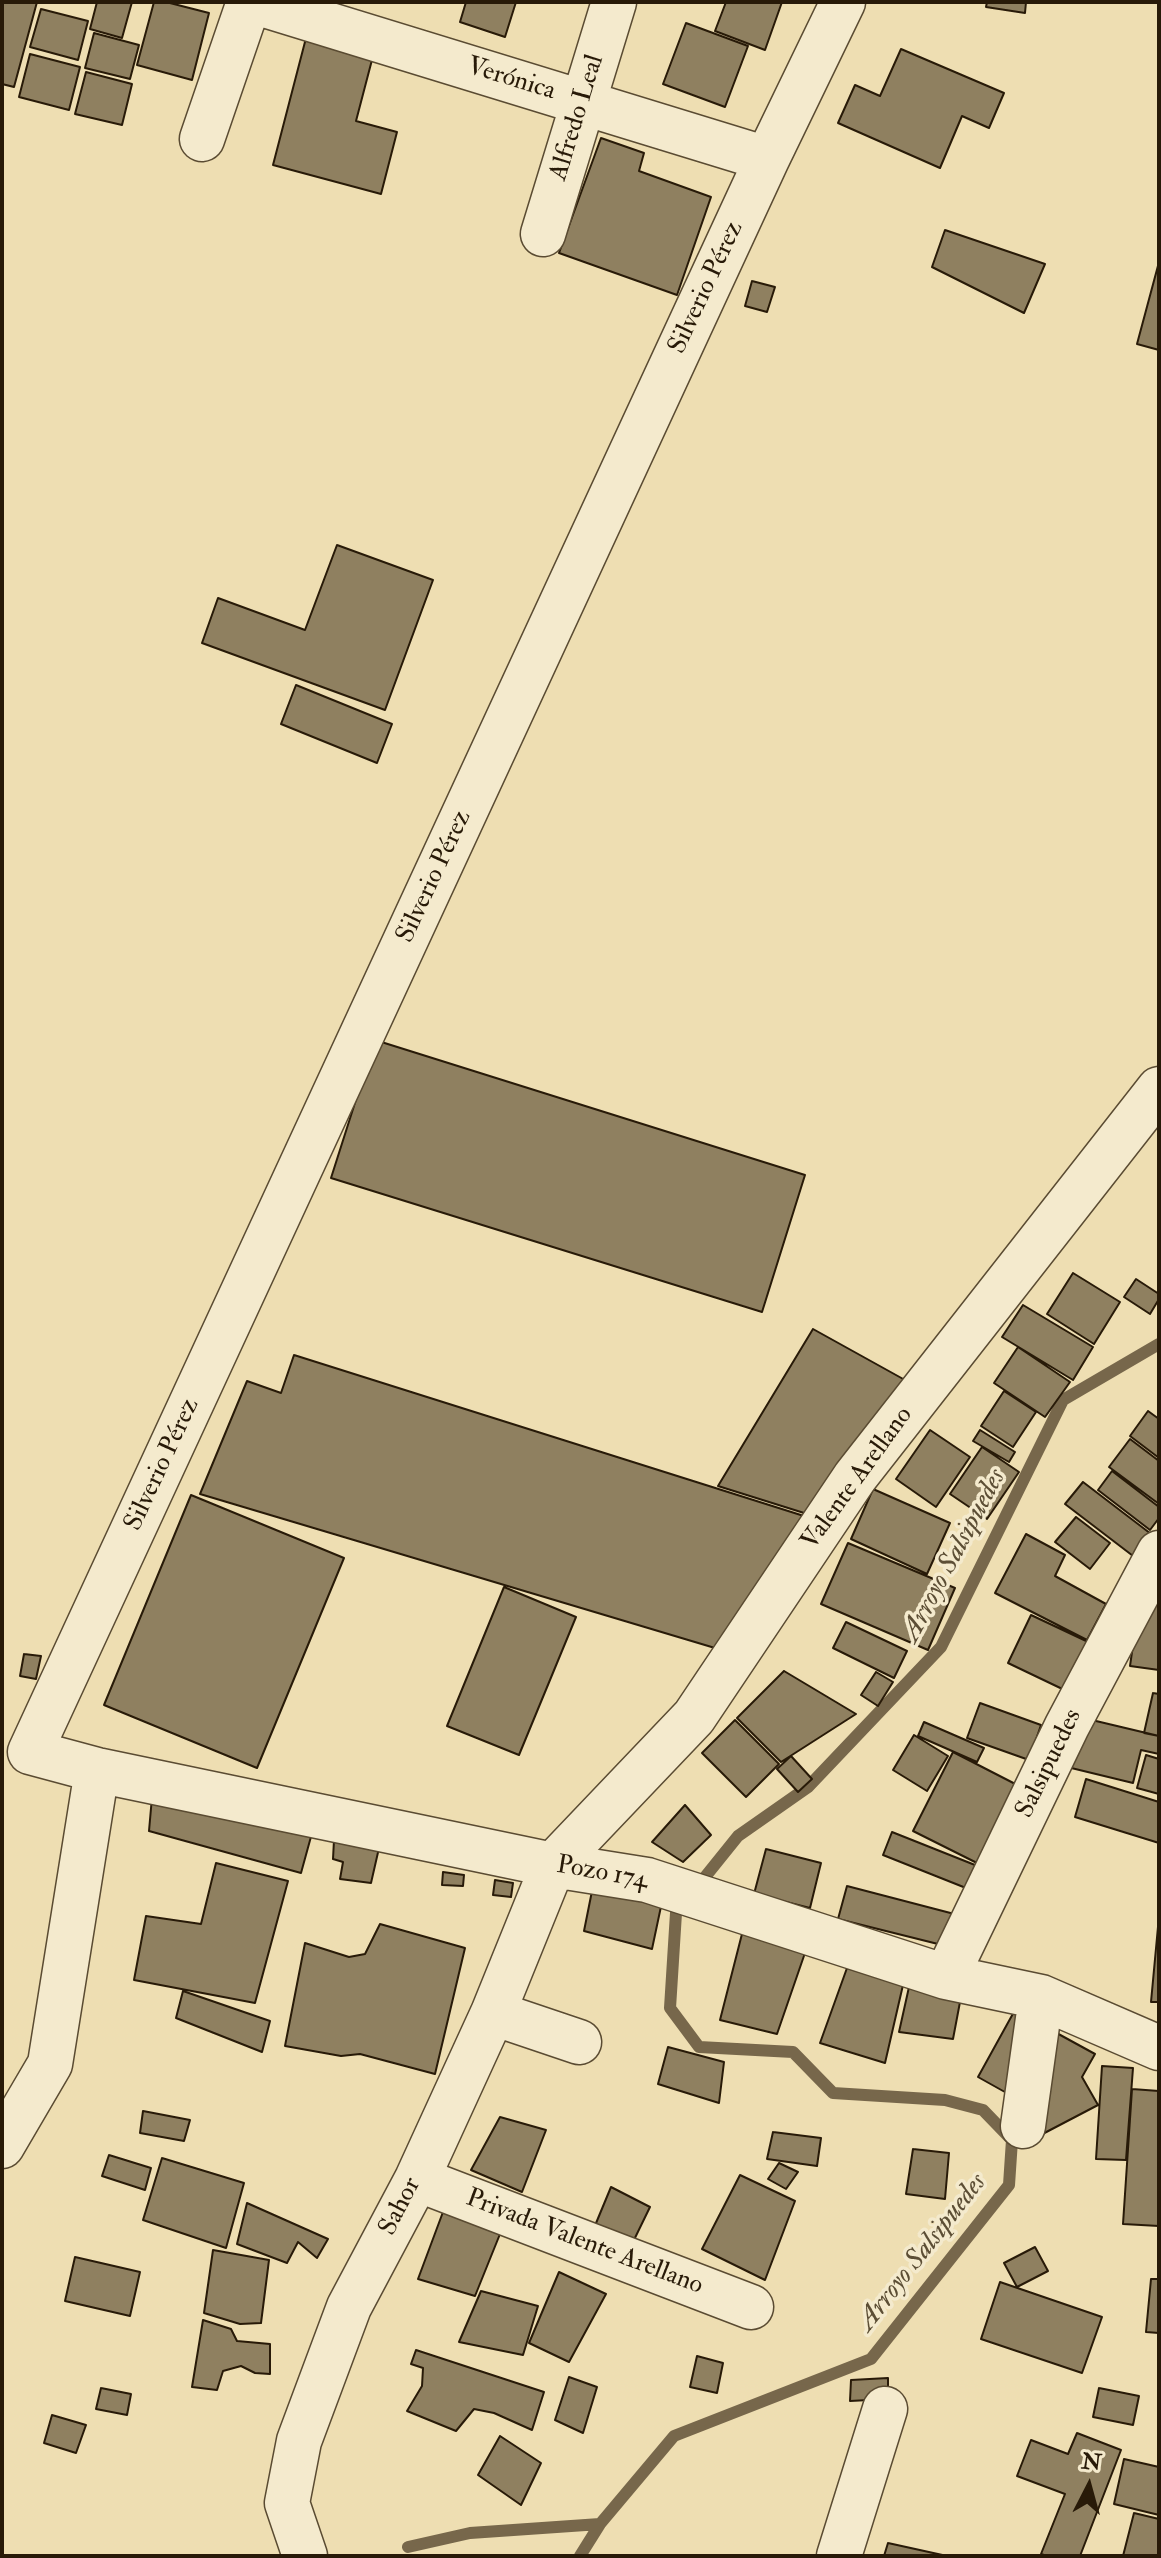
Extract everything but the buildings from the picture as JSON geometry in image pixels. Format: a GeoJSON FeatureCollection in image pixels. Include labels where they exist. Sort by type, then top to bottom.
{"type":"FeatureCollection","features":[{"type":"Feature","properties":{"kind":"street"},"geometry":{"type":"LineString","coordinates":[[202,139],[249,2]]}},
{"type":"Feature","properties":{"kind":"street","name":"Verónica"},"geometry":{"type":"LineString","coordinates":[[255,2],[767,159]]}},
{"type":"Feature","properties":{"kind":"street","name":"Alfredo Leal"},"geometry":{"type":"LineString","coordinates":[[543,234],[614,2]]}},
{"type":"Feature","properties":{"kind":"street","name":"Silverio Pérez"},"geometry":{"type":"LineString","coordinates":[[30,1752],[767,159],[843,2]]}},
{"type":"Feature","properties":{"kind":"street","name":"Valente Arellano"},"geometry":{"type":"LineString","coordinates":[[553,1865],[694,1717],[855,1477],[1159,1089]]}},
{"type":"Feature","properties":{"kind":"street","name":"Salsipuedes"},"geometry":{"type":"LineString","coordinates":[[946,1977],[1067,1726],[1159,1553]]}},
{"type":"Feature","properties":{"kind":"street","name":"Pozo 174"},"geometry":{"type":"LineString","coordinates":[[30,1752],[97,1770],[553,1865],[647,1880],[946,1977],[1041,1997],[1159,2048]]}},
{"type":"Feature","properties":{"kind":"street"},"geometry":{"type":"LineString","coordinates":[[2,2146],[50,2064],[97,1770]]}},
{"type":"Feature","properties":{"kind":"street","name":"Sahor"},"geometry":{"type":"LineString","coordinates":[[305,2556],[287,2503],[299,2441],[349,2307],[417,2179],[493,2013],[553,1865]]}},
{"type":"Feature","properties":{"kind":"street"},"geometry":{"type":"LineString","coordinates":[[1023,2126],[1041,1997]]}},
{"type":"Feature","properties":{"kind":"street"},"geometry":{"type":"LineString","coordinates":[[493,2013],[579,2042]]}},
{"type":"Feature","properties":{"kind":"street","name":"Privada Valente Arellano"},"geometry":{"type":"LineString","coordinates":[[417,2179],[751,2307]]}},
{"type":"Feature","properties":{"kind":"street"},"geometry":{"type":"LineString","coordinates":[[839,2556],[885,2409]]}},
{"type":"Feature","properties":{"kind":"waterway","name":"Arroyo Salsipuedes"},"geometry":{"type":"LineString","coordinates":[[408,2547],[470,2533],[600,2524],[674,2436],[871,2359],[1009,2185],[1012,2140],[983,2110],[945,2100],[833,2093],[793,2052],[699,2047],[670,2008],[676,1913],[738,1836],[808,1787],[941,1647],[1063,1400],[1159,1344]]}},
{"type":"Feature","properties":{"kind":"waterway"},"geometry":{"type":"LineString","coordinates":[[580,2556],[600,2524]]}}]}
